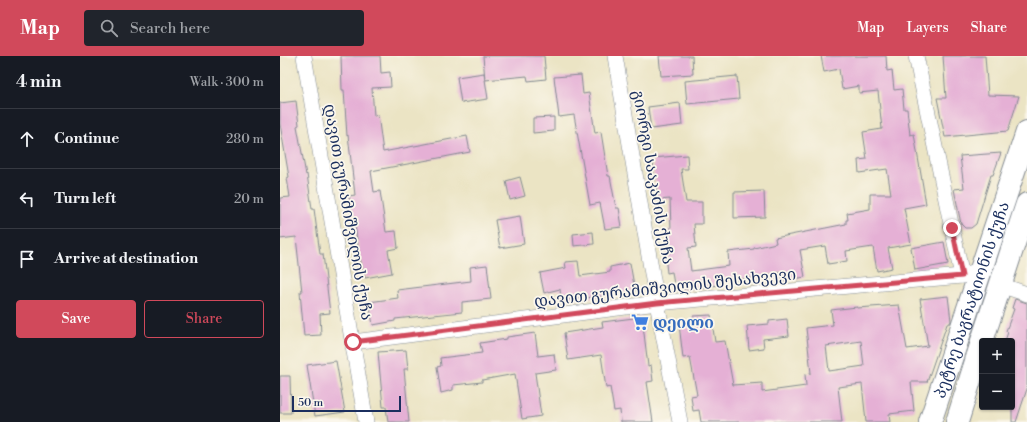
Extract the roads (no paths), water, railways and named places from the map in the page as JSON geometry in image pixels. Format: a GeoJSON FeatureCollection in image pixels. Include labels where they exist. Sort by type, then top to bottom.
{"type":"FeatureCollection","features":[{"type":"Feature","properties":{"kind":"main road","name":"პეტრე ბაგრატიონის ქუჩა"},"geometry":{"type":"LineString","coordinates":[[930,422],[972,273],[1027,132]]}},
{"type":"Feature","properties":{"kind":"main road","name":"პეტრე ბაგრატიონის ქუჩა"},"geometry":{"type":"LineString","coordinates":[[983,338],[1027,204]]}},
{"type":"Feature","properties":{"kind":"main road","name":"პეტრე ბაგრატიონის ქუჩა"},"geometry":{"type":"LineString","coordinates":[[957,422],[979,352]]}},
{"type":"Feature","properties":{"kind":"street","name":"დავით გურამიშვილის ქუჩა"},"geometry":{"type":"LineString","coordinates":[[304,56],[366,422]]}},
{"type":"Feature","properties":{"kind":"street","name":"გიორგი სააკაძის ქუჩა"},"geometry":{"type":"LineString","coordinates":[[615,56],[657,303],[680,422]]}},
{"type":"Feature","properties":{"kind":"street"},"geometry":{"type":"LineString","coordinates":[[916,56],[972,273]]}},
{"type":"Feature","properties":{"kind":"street","name":"დავით გურამიშვილის შესახვევი"},"geometry":{"type":"LineString","coordinates":[[353,342],[657,303],[972,273]]}},
{"type":"Feature","properties":{"kind":"street"},"geometry":{"type":"LineString","coordinates":[[1000,285],[1027,294]]}},
{"type":"Feature","properties":{"kind":"place","name":"დეილი"},"geometry":{"type":"Point","coordinates":[640,322]}}]}
